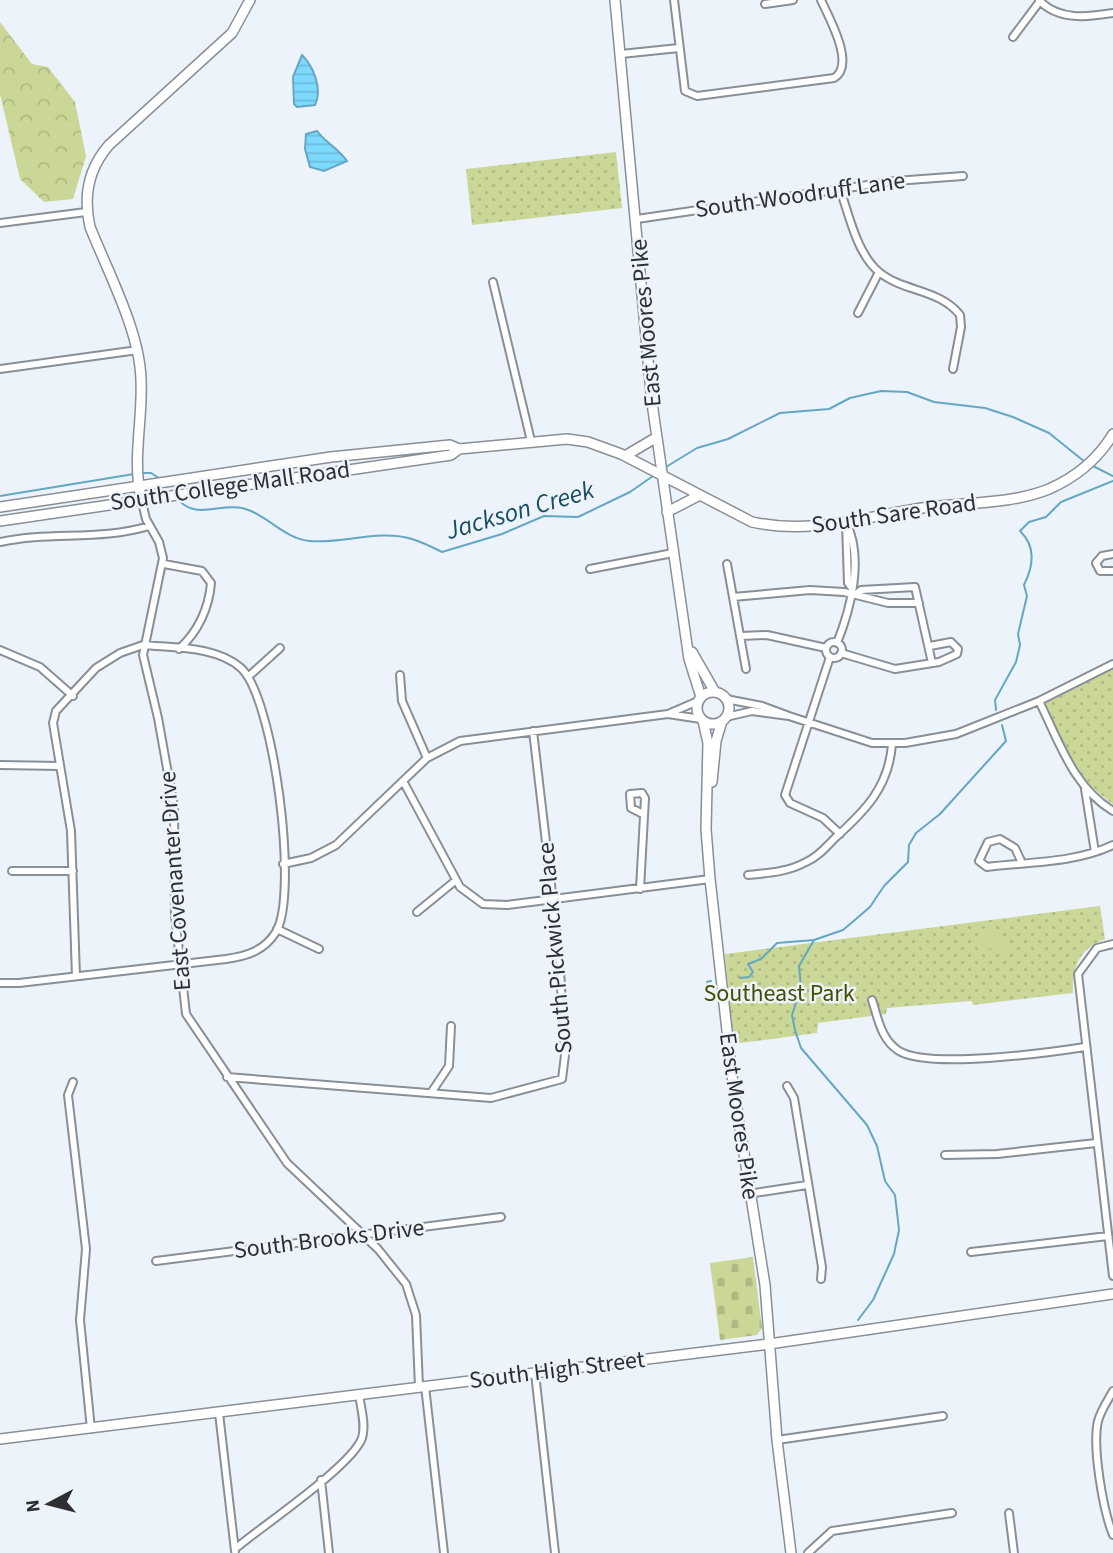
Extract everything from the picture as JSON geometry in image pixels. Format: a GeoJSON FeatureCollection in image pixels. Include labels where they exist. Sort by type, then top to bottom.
{"type":"FeatureCollection","features":[{"type":"Feature","properties":{"kind":"main road"},"geometry":{"type":"LineString","coordinates":[[141,498],[138,479],[142,379],[138,350],[86,212],[90,178],[104,152],[232,33],[250,0]]}},
{"type":"Feature","properties":{"kind":"main road","name":"East Moores Pike"},"geometry":{"type":"LineString","coordinates":[[615,0],[657,438],[688,644],[700,699]]}},
{"type":"Feature","properties":{"kind":"main road","name":"South Sare Road"},"geometry":{"type":"LineString","coordinates":[[663,479],[732,514],[771,526],[811,527],[922,508],[1021,497],[1052,487],[1080,471],[1104,449],[1113,434]]}},
{"type":"Feature","properties":{"kind":"main road"},"geometry":{"type":"LineString","coordinates":[[625,456],[657,438]]}},
{"type":"Feature","properties":{"kind":"main road","name":"South College Mall Road"},"geometry":{"type":"LineString","coordinates":[[0,507],[138,479],[155,484],[331,457],[450,445],[459,449],[567,439],[588,442],[625,456],[663,479]]}},
{"type":"Feature","properties":{"kind":"main road","name":"South College Mall Road"},"geometry":{"type":"LineString","coordinates":[[0,521],[179,492],[451,455],[459,449]]}},
{"type":"Feature","properties":{"kind":"main road"},"geometry":{"type":"LineString","coordinates":[[331,457],[332,470]]}},
{"type":"Feature","properties":{"kind":"main road"},"geometry":{"type":"LineString","coordinates":[[667,512],[698,496]]}},
{"type":"Feature","properties":{"kind":"main road","name":"East Moores Pike"},"geometry":{"type":"LineString","coordinates":[[688,644],[715,692]]}},
{"type":"Feature","properties":{"kind":"main road"},"geometry":{"type":"LineString","coordinates":[[715,692],[726,699],[729,710],[724,719],[712,724],[702,720],[697,712],[700,699],[715,692]]}},
{"type":"Feature","properties":{"kind":"main road","name":"East Moores Pike"},"geometry":{"type":"LineString","coordinates":[[707,804],[724,719]]}},
{"type":"Feature","properties":{"kind":"main road","name":"East Moores Pike"},"geometry":{"type":"LineString","coordinates":[[702,720],[708,743],[710,879],[748,1194],[765,1285],[777,1440],[791,1553]]}},
{"type":"Feature","properties":{"kind":"main road","name":"South High Street"},"geometry":{"type":"LineString","coordinates":[[0,1440],[769,1344],[1113,1294]]}},
{"type":"Feature","properties":{"kind":"street"},"geometry":{"type":"LineString","coordinates":[[674,0],[685,91],[697,96],[834,78],[841,74],[843,67],[840,44],[821,0]]}},
{"type":"Feature","properties":{"kind":"street"},"geometry":{"type":"LineString","coordinates":[[765,4],[793,0]]}},
{"type":"Feature","properties":{"kind":"street"},"geometry":{"type":"LineString","coordinates":[[1013,37],[1039,0],[1053,10],[1072,16],[1113,13]]}},
{"type":"Feature","properties":{"kind":"street"},"geometry":{"type":"LineString","coordinates":[[621,54],[679,48]]}},
{"type":"Feature","properties":{"kind":"street","name":"South Woodruff Lane"},"geometry":{"type":"LineString","coordinates":[[637,219],[840,189],[963,176]]}},
{"type":"Feature","properties":{"kind":"street"},"geometry":{"type":"LineString","coordinates":[[840,189],[860,243],[879,272],[942,299],[960,315],[961,327],[953,369]]}},
{"type":"Feature","properties":{"kind":"street"},"geometry":{"type":"LineString","coordinates":[[0,223],[86,212]]}},
{"type":"Feature","properties":{"kind":"street"},"geometry":{"type":"LineString","coordinates":[[858,313],[879,272]]}},
{"type":"Feature","properties":{"kind":"street"},"geometry":{"type":"LineString","coordinates":[[493,282],[531,441]]}},
{"type":"Feature","properties":{"kind":"street"},"geometry":{"type":"LineString","coordinates":[[0,369],[138,350]]}},
{"type":"Feature","properties":{"kind":"street"},"geometry":{"type":"LineString","coordinates":[[141,498],[149,526],[161,546],[164,564],[202,571],[211,583],[202,617],[193,634],[179,649]]}},
{"type":"Feature","properties":{"kind":"street"},"geometry":{"type":"LineString","coordinates":[[841,653],[837,643],[853,592],[848,573],[846,522]]}},
{"type":"Feature","properties":{"kind":"street"},"geometry":{"type":"LineString","coordinates":[[0,542],[43,534],[107,536],[149,526]]}},
{"type":"Feature","properties":{"kind":"street"},"geometry":{"type":"LineString","coordinates":[[590,569],[673,552]]}},
{"type":"Feature","properties":{"kind":"street"},"geometry":{"type":"LineString","coordinates":[[1113,554],[1102,556],[1096,563],[1100,571],[1113,571]]}},
{"type":"Feature","properties":{"kind":"street","name":"East Covenanter Drive"},"geometry":{"type":"LineString","coordinates":[[164,564],[144,645],[144,664],[158,718],[174,807],[174,895],[186,1014],[287,1163],[393,1265],[410,1292],[417,1328],[444,1553]]}},
{"type":"Feature","properties":{"kind":"street"},"geometry":{"type":"LineString","coordinates":[[726,564],[746,669]]}},
{"type":"Feature","properties":{"kind":"street"},"geometry":{"type":"LineString","coordinates":[[853,592],[888,587],[915,587],[932,663]]}},
{"type":"Feature","properties":{"kind":"street"},"geometry":{"type":"LineString","coordinates":[[888,587],[888,603]]}},
{"type":"Feature","properties":{"kind":"street"},"geometry":{"type":"LineString","coordinates":[[733,597],[810,590],[853,592],[888,603],[919,603]]}},
{"type":"Feature","properties":{"kind":"street"},"geometry":{"type":"LineString","coordinates":[[741,636],[767,635],[826,648]]}},
{"type":"Feature","properties":{"kind":"street"},"geometry":{"type":"LineString","coordinates":[[841,653],[895,669],[953,658],[958,649],[951,642],[930,646]]}},
{"type":"Feature","properties":{"kind":"street"},"geometry":{"type":"LineString","coordinates":[[826,648],[837,643]]}},
{"type":"Feature","properties":{"kind":"street"},"geometry":{"type":"LineString","coordinates":[[0,984],[76,976],[180,964],[248,955],[262,948],[277,929],[282,911],[280,798],[261,701],[249,676],[223,656],[144,645],[99,666],[54,716],[71,831],[76,976]]}},
{"type":"Feature","properties":{"kind":"street"},"geometry":{"type":"LineString","coordinates":[[249,676],[280,648]]}},
{"type":"Feature","properties":{"kind":"street"},"geometry":{"type":"LineString","coordinates":[[826,648],[830,657],[786,785],[786,799],[823,818],[840,834]]}},
{"type":"Feature","properties":{"kind":"street"},"geometry":{"type":"LineString","coordinates":[[0,650],[33,663],[73,696]]}},
{"type":"Feature","properties":{"kind":"street"},"geometry":{"type":"LineString","coordinates":[[830,657],[837,657],[841,653]]}},
{"type":"Feature","properties":{"kind":"street"},"geometry":{"type":"LineString","coordinates":[[726,699],[762,706],[873,743],[892,744],[956,734],[1039,701],[1113,664]]}},
{"type":"Feature","properties":{"kind":"street"},"geometry":{"type":"LineString","coordinates":[[400,676],[402,701],[427,758]]}},
{"type":"Feature","properties":{"kind":"street"},"geometry":{"type":"LineString","coordinates":[[668,714],[700,699]]}},
{"type":"Feature","properties":{"kind":"street"},"geometry":{"type":"LineString","coordinates":[[1039,701],[1063,752],[1084,788],[1113,811]]}},
{"type":"Feature","properties":{"kind":"street"},"geometry":{"type":"LineString","coordinates":[[724,719],[752,711],[789,716]]}},
{"type":"Feature","properties":{"kind":"street"},"geometry":{"type":"LineString","coordinates":[[283,864],[311,858],[336,845],[427,758],[467,739],[668,714],[702,720]]}},
{"type":"Feature","properties":{"kind":"street","name":"South Pickwick Place"},"geometry":{"type":"LineString","coordinates":[[227,1077],[500,1097],[562,1079],[565,1066],[564,1022],[533,731]]}},
{"type":"Feature","properties":{"kind":"street"},"geometry":{"type":"LineString","coordinates":[[748,876],[785,870],[806,862],[840,834],[878,793],[891,758],[892,744]]}},
{"type":"Feature","properties":{"kind":"street"},"geometry":{"type":"LineString","coordinates":[[0,765],[60,766]]}},
{"type":"Feature","properties":{"kind":"street"},"geometry":{"type":"LineString","coordinates":[[403,781],[455,881],[470,896],[486,905],[553,900],[710,879]]}},
{"type":"Feature","properties":{"kind":"street"},"geometry":{"type":"LineString","coordinates":[[1084,788],[1095,852]]}},
{"type":"Feature","properties":{"kind":"street"},"geometry":{"type":"LineString","coordinates":[[1090,813],[1099,802]]}},
{"type":"Feature","properties":{"kind":"street"},"geometry":{"type":"LineString","coordinates":[[640,889],[643,814]]}},
{"type":"Feature","properties":{"kind":"street"},"geometry":{"type":"LineString","coordinates":[[1022,863],[1016,848],[1000,839],[988,842],[979,860],[984,867],[1022,863],[1095,852],[1113,845]]}},
{"type":"Feature","properties":{"kind":"street"},"geometry":{"type":"LineString","coordinates":[[12,871],[73,871]]}},
{"type":"Feature","properties":{"kind":"street"},"geometry":{"type":"LineString","coordinates":[[416,912],[455,881]]}},
{"type":"Feature","properties":{"kind":"street"},"geometry":{"type":"LineString","coordinates":[[277,929],[319,949]]}},
{"type":"Feature","properties":{"kind":"street"},"geometry":{"type":"LineString","coordinates":[[1113,944],[1097,948],[1078,974],[1113,1276]]}},
{"type":"Feature","properties":{"kind":"street"},"geometry":{"type":"LineString","coordinates":[[872,1000],[884,1037],[897,1050],[910,1056],[994,1056],[1085,1048]]}},
{"type":"Feature","properties":{"kind":"street"},"geometry":{"type":"LineString","coordinates":[[431,1093],[449,1066],[451,1026]]}},
{"type":"Feature","properties":{"kind":"street"},"geometry":{"type":"LineString","coordinates":[[73,1082],[68,1095],[86,1258],[80,1320],[91,1429]]}},
{"type":"Feature","properties":{"kind":"street"},"geometry":{"type":"LineString","coordinates":[[787,1086],[794,1098],[822,1267],[821,1279]]}},
{"type":"Feature","properties":{"kind":"street"},"geometry":{"type":"LineString","coordinates":[[945,1155],[998,1154],[1096,1143]]}},
{"type":"Feature","properties":{"kind":"street"},"geometry":{"type":"LineString","coordinates":[[748,1194],[807,1185]]}},
{"type":"Feature","properties":{"kind":"street","name":"South Brooks Drive"},"geometry":{"type":"LineString","coordinates":[[156,1261],[501,1217]]}},
{"type":"Feature","properties":{"kind":"street"},"geometry":{"type":"LineString","coordinates":[[971,1252],[1108,1236]]}},
{"type":"Feature","properties":{"kind":"street"},"geometry":{"type":"LineString","coordinates":[[536,1373],[555,1553]]}},
{"type":"Feature","properties":{"kind":"street"},"geometry":{"type":"LineString","coordinates":[[1113,1391],[1103,1408],[1097,1436],[1102,1492],[1113,1535]]}},
{"type":"Feature","properties":{"kind":"street"},"geometry":{"type":"LineString","coordinates":[[235,1551],[345,1460],[362,1438],[359,1395]]}},
{"type":"Feature","properties":{"kind":"street"},"geometry":{"type":"LineString","coordinates":[[219,1413],[235,1551]]}},
{"type":"Feature","properties":{"kind":"street"},"geometry":{"type":"LineString","coordinates":[[777,1440],[943,1416]]}},
{"type":"Feature","properties":{"kind":"street"},"geometry":{"type":"LineString","coordinates":[[321,1480],[329,1553]]}},
{"type":"Feature","properties":{"kind":"street"},"geometry":{"type":"LineString","coordinates":[[808,1553],[832,1531],[952,1513]]}},
{"type":"Feature","properties":{"kind":"street"},"geometry":{"type":"LineString","coordinates":[[1009,1513],[1014,1553]]}},
{"type":"Feature","properties":{"kind":"green space"},"geometry":{"type":"Polygon","coordinates":[[[0,22],[32,64],[48,67],[75,102],[86,156],[73,199],[44,202],[20,179],[0,94],[0,22]]]}},
{"type":"Feature","properties":{"kind":"green space"},"geometry":{"type":"Polygon","coordinates":[[[616,152],[622,208],[472,225],[466,169],[616,152]]]}},
{"type":"Feature","properties":{"kind":"green space"},"geometry":{"type":"Polygon","coordinates":[[[1113,665],[1113,804],[1079,771],[1064,745],[1045,701],[1113,665]]]}},
{"type":"Feature","properties":{"kind":"green space","name":"Southeast Park"},"geometry":{"type":"Polygon","coordinates":[[[1100,906],[1105,939],[1089,948],[1079,960],[1074,975],[1073,993],[973,1005],[971,1001],[887,1008],[886,1014],[818,1023],[817,1033],[733,1044],[725,954],[1100,906]]]}},
{"type":"Feature","properties":{"kind":"green space"},"geometry":{"type":"Polygon","coordinates":[[[988,930],[1010,944],[1003,956],[980,942],[988,930]]]}},
{"type":"Feature","properties":{"kind":"green space"},"geometry":{"type":"Polygon","coordinates":[[[753,1257],[762,1328],[757,1335],[720,1340],[710,1263],[753,1257]]]}},
{"type":"Feature","properties":{"kind":"water"},"geometry":{"type":"Polygon","coordinates":[[[302,55],[313,71],[318,92],[315,105],[297,107],[294,104],[293,77],[302,55]]]}},
{"type":"Feature","properties":{"kind":"water"},"geometry":{"type":"Polygon","coordinates":[[[317,131],[347,161],[324,171],[310,167],[305,149],[306,134],[317,131]]]}},
{"type":"Feature","properties":{"kind":"waterway","name":"Jackson Creek"},"geometry":{"type":"LineString","coordinates":[[666,467],[697,448],[728,439],[780,413],[829,409],[850,398],[881,391],[907,392],[934,402],[985,408],[1013,417],[1049,433],[1085,462]]}},
{"type":"Feature","properties":{"kind":"waterway","name":"Jackson Creek"},"geometry":{"type":"LineString","coordinates":[[1093,466],[1113,476]]}},
{"type":"Feature","properties":{"kind":"waterway","name":"Jackson Creek"},"geometry":{"type":"LineString","coordinates":[[143,473],[151,473],[162,480]]}},
{"type":"Feature","properties":{"kind":"waterway","name":"Jackson Creek"},"geometry":{"type":"LineString","coordinates":[[0,496],[134,474]]}},
{"type":"Feature","properties":{"kind":"waterway","name":"Jackson Creek"},"geometry":{"type":"LineString","coordinates":[[177,498],[192,509],[242,508],[260,515],[292,536],[310,541],[399,536],[442,552],[502,534],[544,516],[578,517],[630,492],[653,476]]}},
{"type":"Feature","properties":{"kind":"waterway"},"geometry":{"type":"LineString","coordinates":[[996,710],[995,700],[1016,662],[1020,645],[1018,634],[1027,596],[1024,585],[1032,557],[1029,544],[1020,531],[1029,522],[1046,517],[1061,502],[1113,481]]}},
{"type":"Feature","properties":{"kind":"waterway"},"geometry":{"type":"LineString","coordinates":[[740,978],[749,977],[753,972],[748,964],[761,959],[777,943],[814,940],[843,930],[870,907],[884,886],[908,862],[909,845],[916,833],[940,814],[1006,741],[1002,725]]}},
{"type":"Feature","properties":{"kind":"waterway"},"geometry":{"type":"LineString","coordinates":[[814,940],[799,966],[801,988],[792,1015],[795,1030],[801,1048],[867,1125],[877,1146],[885,1181],[895,1195],[899,1230],[894,1254],[873,1300],[858,1320]]}},
{"type":"Feature","properties":{"kind":"waterway"},"geometry":{"type":"LineString","coordinates":[[707,982],[711,981]]}}]}
